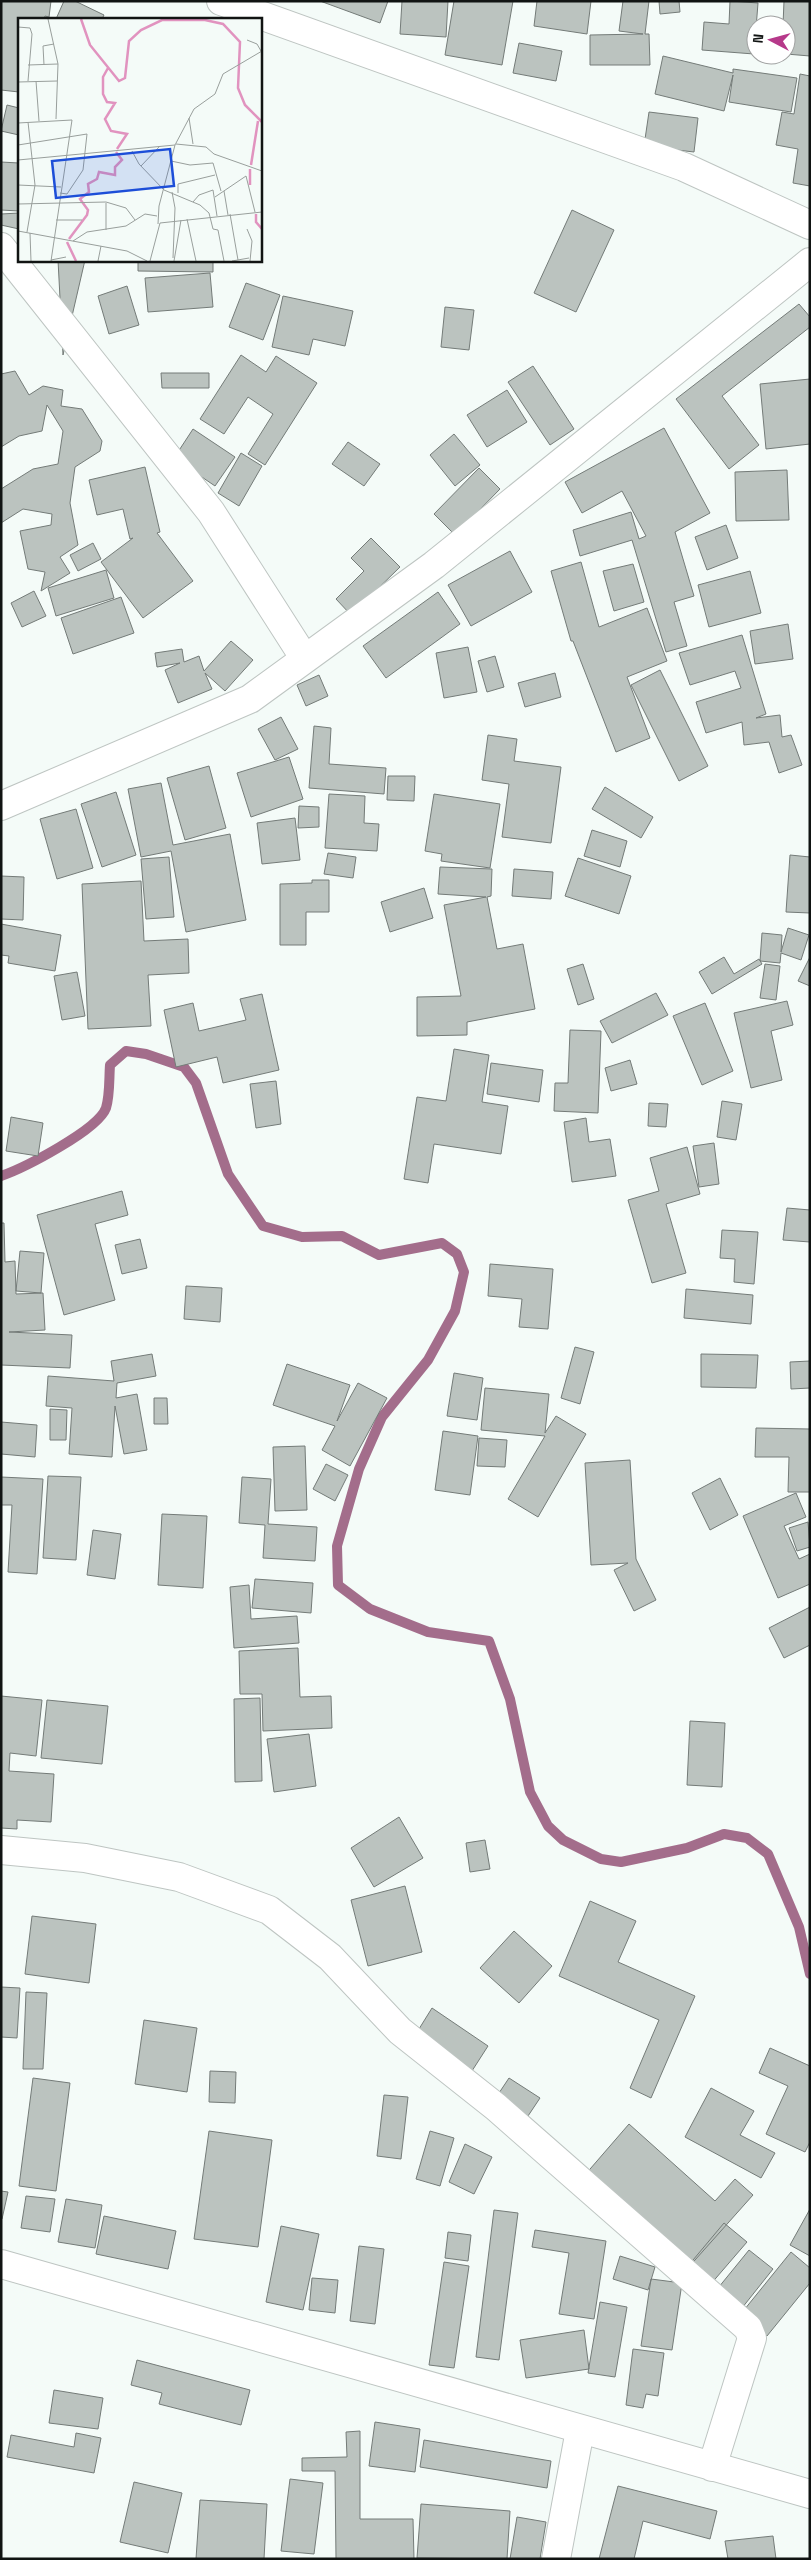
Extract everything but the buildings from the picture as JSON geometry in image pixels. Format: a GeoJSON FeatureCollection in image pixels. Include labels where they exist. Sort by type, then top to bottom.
{"type":"FeatureCollection","features":[{"type":"Feature","properties":{"kind":"street"},"geometry":{"type":"LineString","coordinates":[[221,1],[266,10],[684,167],[810,225]]}},
{"type":"Feature","properties":{"kind":"street"},"geometry":{"type":"LineString","coordinates":[[1,247],[211,512],[305,659]]}},
{"type":"Feature","properties":{"kind":"street"},"geometry":{"type":"LineString","coordinates":[[1,806],[250,699],[434,565],[810,262]]}},
{"type":"Feature","properties":{"kind":"street"},"geometry":{"type":"LineString","coordinates":[[1,1850],[85,1858],[178,1877],[269,1910],[330,1957],[400,2031],[496,2107],[748,2328],[752,2338],[712,2467]]}},
{"type":"Feature","properties":{"kind":"street"},"geometry":{"type":"LineString","coordinates":[[1,2264],[810,2494]]}},
{"type":"Feature","properties":{"kind":"street"},"geometry":{"type":"LineString","coordinates":[[556,2559],[580,2430]]}},
{"type":"Feature","properties":{"kind":"waterway"},"geometry":{"type":"LineString","coordinates":[[1,1176],[42,1157],[89,1127],[100,1117],[106,1108],[109,1092],[110,1065],[126,1051],[146,1054],[184,1067],[196,1083],[228,1174],[263,1226],[302,1237],[342,1236],[379,1255],[442,1243],[457,1254],[464,1272],[455,1311],[428,1360],[382,1417],[359,1469],[337,1546],[338,1585],[370,1609],[428,1632],[489,1641],[510,1699],[530,1792],[548,1826],[563,1840],[601,1859],[621,1862],[687,1848],[724,1834],[747,1838],[768,1854],[799,1927],[810,1974]]}}]}
